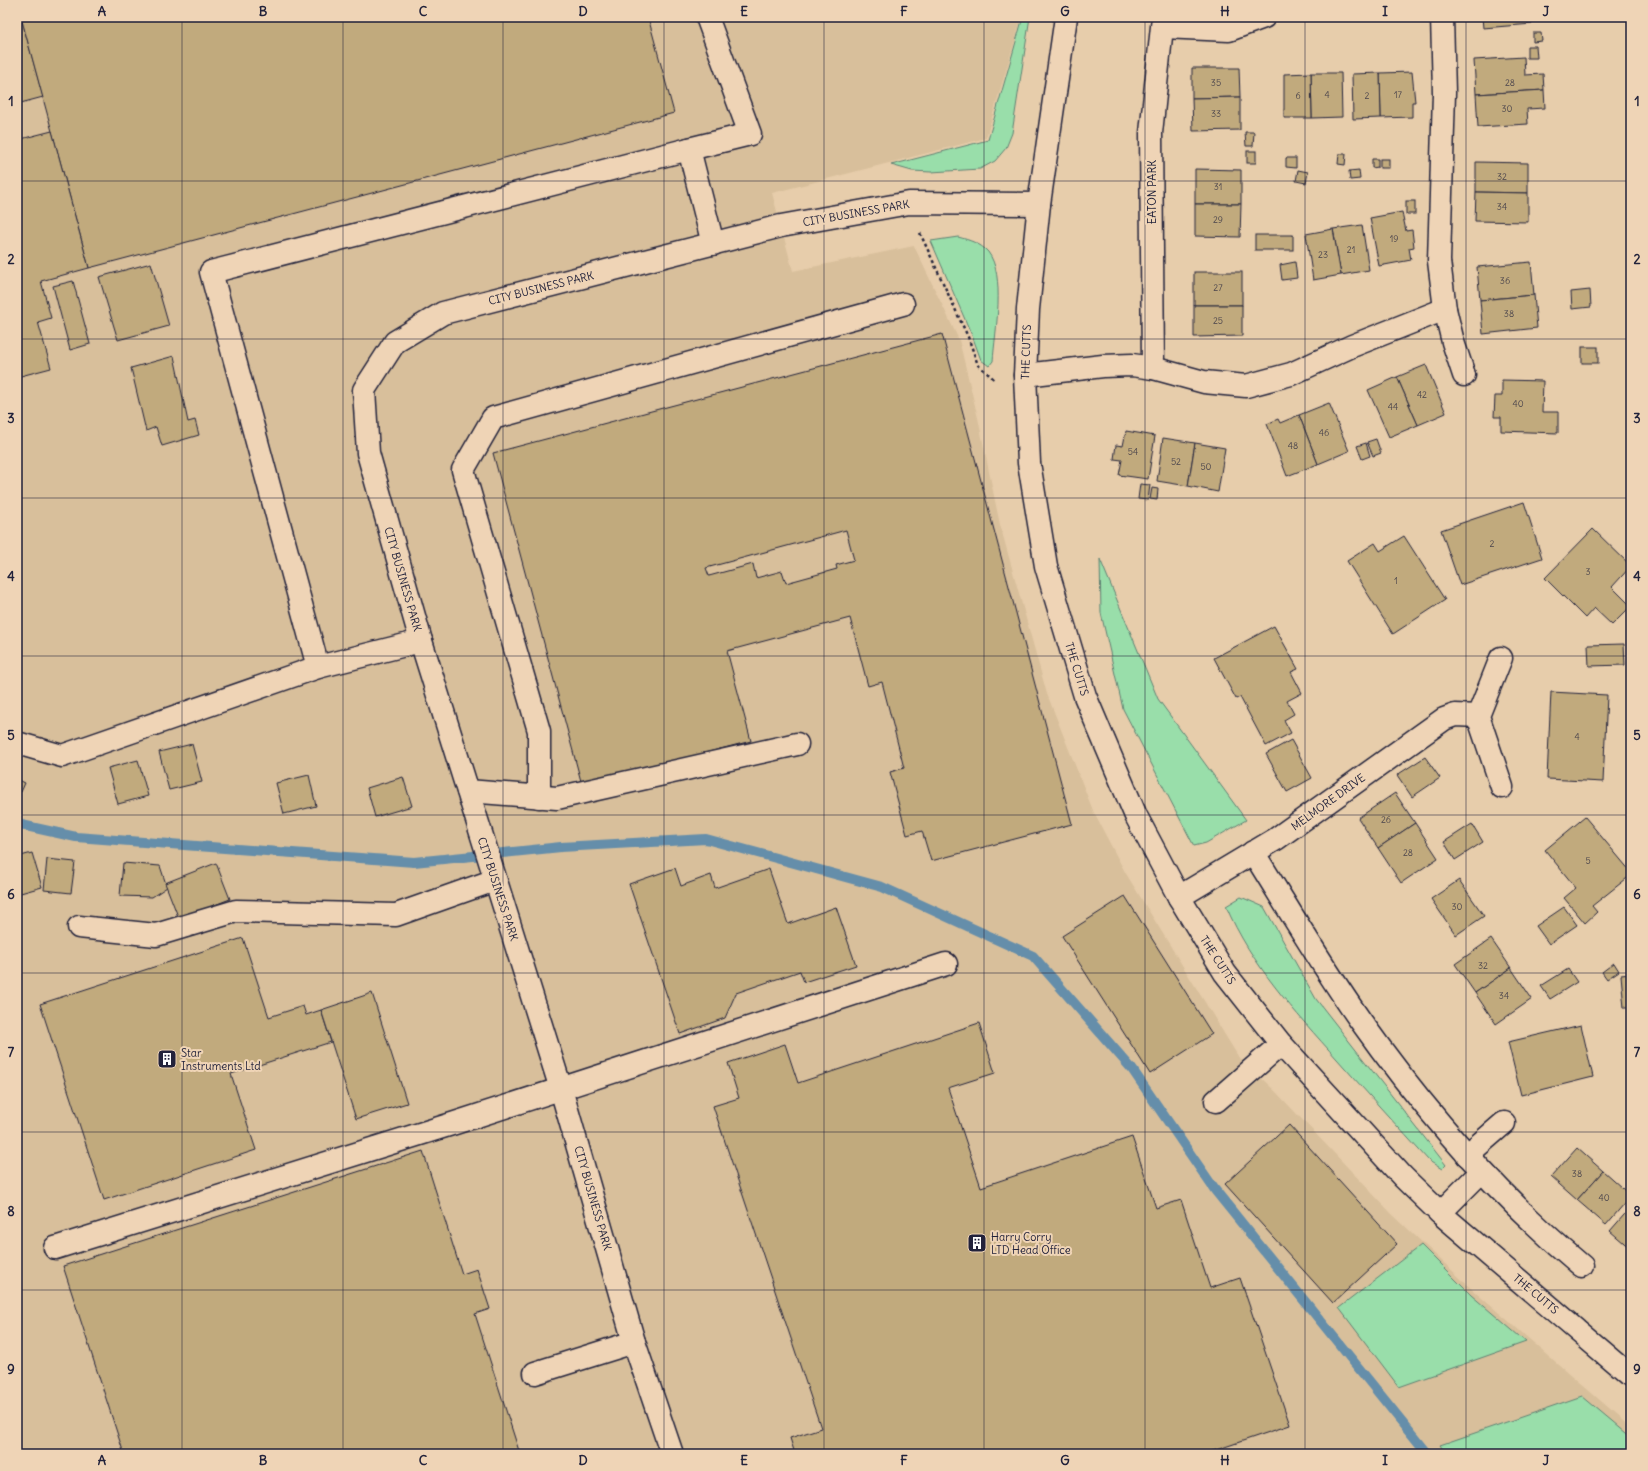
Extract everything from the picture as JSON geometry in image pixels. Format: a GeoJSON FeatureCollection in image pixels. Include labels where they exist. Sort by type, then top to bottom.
{"type":"FeatureCollection","features":[{"type":"Feature","properties":{"kind":"street"},"geometry":{"type":"LineString","coordinates":[[318,667],[211,272],[750,134],[708,17]]}},
{"type":"Feature","properties":{"kind":"street","name":"THE CUTTS"},"geometry":{"type":"LineString","coordinates":[[1066,17],[1039,204],[1028,309],[1025,375],[1029,463],[1046,566],[1085,696],[1136,816],[1179,897],[1225,973],[1282,1044],[1403,1177],[1440,1213],[1631,1376]]}},
{"type":"Feature","properties":{"kind":"street"},"geometry":{"type":"LineString","coordinates":[[1163,22],[1229,30],[1264,17]]}},
{"type":"Feature","properties":{"kind":"street"},"geometry":{"type":"LineString","coordinates":[[1442,17],[1444,93],[1439,261],[1445,309],[1453,342],[1464,375]]}},
{"type":"Feature","properties":{"kind":"street","name":"EATON PARK"},"geometry":{"type":"LineString","coordinates":[[1153,368],[1151,133],[1163,22]]}},
{"type":"Feature","properties":{"kind":"street"},"geometry":{"type":"LineString","coordinates":[[689,150],[713,244]]}},
{"type":"Feature","properties":{"kind":"street","name":"CITY BUSINESS PARK"},"geometry":{"type":"LineString","coordinates":[[672,1454],[634,1342],[561,1089],[421,641],[368,453],[364,390],[395,342],[443,313],[781,226],[909,204],[1039,204]]}},
{"type":"Feature","properties":{"kind":"street"},"geometry":{"type":"LineString","coordinates":[[539,797],[539,731],[464,470],[493,418],[903,304]]}},
{"type":"Feature","properties":{"kind":"street"},"geometry":{"type":"LineString","coordinates":[[1025,375],[1103,366],[1132,365],[1153,368],[1204,382],[1246,386],[1291,374],[1352,346],[1445,309]]}},
{"type":"Feature","properties":{"kind":"street"},"geometry":{"type":"LineString","coordinates":[[17,744],[62,756],[318,667],[421,641]]}},
{"type":"Feature","properties":{"kind":"street"},"geometry":{"type":"LineString","coordinates":[[1501,658],[1478,716],[1502,787]]}},
{"type":"Feature","properties":{"kind":"street","name":"MELMORE DRIVE"},"geometry":{"type":"LineString","coordinates":[[1179,897],[1276,839],[1444,719],[1455,716],[1478,716]]}},
{"type":"Feature","properties":{"kind":"street"},"geometry":{"type":"LineString","coordinates":[[468,791],[557,798],[797,744]]}},
{"type":"Feature","properties":{"kind":"street"},"geometry":{"type":"LineString","coordinates":[[1253,852],[1361,1021],[1410,1086],[1481,1172],[1534,1225],[1582,1266]]}},
{"type":"Feature","properties":{"kind":"street"},"geometry":{"type":"LineString","coordinates":[[79,927],[156,935],[236,911],[396,915],[493,873]]}},
{"type":"Feature","properties":{"kind":"street"},"geometry":{"type":"LineString","coordinates":[[55,1248],[561,1089],[946,964]]}},
{"type":"Feature","properties":{"kind":"street"},"geometry":{"type":"LineString","coordinates":[[1216,1100],[1282,1044]]}},
{"type":"Feature","properties":{"kind":"street"},"geometry":{"type":"LineString","coordinates":[[1467,1155],[1504,1123]]}},
{"type":"Feature","properties":{"kind":"street"},"geometry":{"type":"LineString","coordinates":[[1440,1213],[1481,1172]]}},
{"type":"Feature","properties":{"kind":"street"},"geometry":{"type":"LineString","coordinates":[[534,1373],[634,1342]]}},
{"type":"Feature","properties":{"kind":"path"},"geometry":{"type":"LineString","coordinates":[[920,232],[968,337],[978,364],[997,381]]}},
{"type":"Feature","properties":{"kind":"shaded area"},"geometry":{"type":"Polygon","coordinates":[[[17,17],[1022,17],[986,138],[772,193],[793,271],[914,246],[959,340],[978,418],[1000,525],[1047,694],[1094,813],[1125,872],[1238,1056],[1275,1091],[1391,1213],[1476,1293],[1631,1427],[1631,1454],[17,1454],[17,17]]]}},
{"type":"Feature","properties":{"kind":"green space"},"geometry":{"type":"Polygon","coordinates":[[[1023,17],[1030,17],[1012,133],[1006,148],[995,161],[980,169],[931,172],[912,171],[891,165],[988,140],[1023,17]]]}},
{"type":"Feature","properties":{"kind":"green space"},"geometry":{"type":"Polygon","coordinates":[[[958,237],[974,242],[985,249],[993,262],[997,275],[997,320],[993,361],[989,366],[981,360],[931,241],[958,237]]]}},
{"type":"Feature","properties":{"kind":"green space"},"geometry":{"type":"Polygon","coordinates":[[[1100,559],[1158,699],[1246,820],[1206,843],[1194,846],[1123,709],[1101,613],[1100,559]]]}},
{"type":"Feature","properties":{"kind":"green space"},"geometry":{"type":"Polygon","coordinates":[[[1241,897],[1264,907],[1316,999],[1446,1165],[1442,1169],[1429,1161],[1305,1024],[1275,987],[1248,948],[1236,928],[1226,906],[1241,897]]]}},
{"type":"Feature","properties":{"kind":"green space"},"geometry":{"type":"Polygon","coordinates":[[[1421,1245],[1471,1295],[1526,1342],[1399,1387],[1339,1308],[1421,1245]]]}},
{"type":"Feature","properties":{"kind":"green space"},"geometry":{"type":"Polygon","coordinates":[[[1582,1396],[1631,1437],[1631,1454],[1446,1454],[1440,1445],[1582,1396]]]}},
{"type":"Feature","properties":{"kind":"building"},"geometry":{"type":"Polygon","coordinates":[[[17,17],[21,17],[43,97],[17,104],[17,17]]]}},
{"type":"Feature","properties":{"kind":"building"},"geometry":{"type":"Polygon","coordinates":[[[21,17],[648,17],[674,113],[89,268],[21,17]]]}},
{"type":"Feature","properties":{"kind":"building"},"geometry":{"type":"Polygon","coordinates":[[[1482,17],[1531,17],[1532,24],[1483,28],[1482,17]]]}},
{"type":"Feature","properties":{"kind":"building"},"geometry":{"type":"Polygon","coordinates":[[[1533,33],[1541,33],[1542,41],[1533,42],[1533,33]]]}},
{"type":"Feature","properties":{"kind":"building"},"geometry":{"type":"Polygon","coordinates":[[[1527,46],[1536,46],[1537,58],[1527,58],[1527,46]]]}},
{"type":"Feature","properties":{"kind":"building"},"geometry":{"type":"Polygon","coordinates":[[[1524,57],[1525,75],[1543,74],[1544,90],[1476,94],[1474,60],[1524,57]]]}},
{"type":"Feature","properties":{"kind":"building"},"geometry":{"type":"Polygon","coordinates":[[[1192,68],[1239,68],[1240,97],[1192,98],[1192,68]]]}},
{"type":"Feature","properties":{"kind":"building"},"geometry":{"type":"Polygon","coordinates":[[[1412,72],[1415,102],[1412,102],[1412,117],[1381,118],[1380,73],[1412,72]]]}},
{"type":"Feature","properties":{"kind":"building"},"geometry":{"type":"Polygon","coordinates":[[[1311,73],[1341,73],[1342,117],[1312,118],[1311,73]]]}},
{"type":"Feature","properties":{"kind":"building"},"geometry":{"type":"Polygon","coordinates":[[[1311,73],[1312,118],[1284,118],[1284,74],[1311,73]]]}},
{"type":"Feature","properties":{"kind":"building"},"geometry":{"type":"Polygon","coordinates":[[[1380,73],[1381,118],[1353,119],[1352,74],[1380,73]]]}},
{"type":"Feature","properties":{"kind":"building"},"geometry":{"type":"Polygon","coordinates":[[[1544,90],[1545,108],[1527,109],[1528,124],[1478,127],[1476,94],[1544,90]]]}},
{"type":"Feature","properties":{"kind":"building"},"geometry":{"type":"Polygon","coordinates":[[[1240,97],[1240,130],[1193,131],[1192,98],[1240,97]]]}},
{"type":"Feature","properties":{"kind":"building"},"geometry":{"type":"Polygon","coordinates":[[[52,131],[89,268],[41,281],[51,318],[38,322],[51,368],[17,377],[17,140],[52,131]]]}},
{"type":"Feature","properties":{"kind":"building"},"geometry":{"type":"Polygon","coordinates":[[[1245,132],[1254,132],[1253,146],[1246,146],[1245,132]]]}},
{"type":"Feature","properties":{"kind":"building"},"geometry":{"type":"Polygon","coordinates":[[[1247,151],[1256,151],[1256,163],[1247,163],[1247,151]]]}},
{"type":"Feature","properties":{"kind":"building"},"geometry":{"type":"Polygon","coordinates":[[[1339,154],[1346,154],[1345,165],[1338,164],[1339,154]]]}},
{"type":"Feature","properties":{"kind":"building"},"geometry":{"type":"Polygon","coordinates":[[[1286,158],[1296,158],[1296,168],[1286,167],[1286,158]]]}},
{"type":"Feature","properties":{"kind":"building"},"geometry":{"type":"Polygon","coordinates":[[[1372,159],[1378,159],[1378,167],[1372,168],[1372,159]]]}},
{"type":"Feature","properties":{"kind":"building"},"geometry":{"type":"Polygon","coordinates":[[[1380,159],[1389,159],[1389,168],[1380,168],[1380,159]]]}},
{"type":"Feature","properties":{"kind":"building"},"geometry":{"type":"Polygon","coordinates":[[[1476,162],[1528,163],[1528,193],[1476,192],[1476,162]]]}},
{"type":"Feature","properties":{"kind":"building"},"geometry":{"type":"Polygon","coordinates":[[[1195,169],[1241,170],[1241,204],[1195,204],[1195,169]]]}},
{"type":"Feature","properties":{"kind":"building"},"geometry":{"type":"Polygon","coordinates":[[[1298,170],[1308,172],[1306,183],[1296,181],[1298,170]]]}},
{"type":"Feature","properties":{"kind":"building"},"geometry":{"type":"Polygon","coordinates":[[[1359,170],[1360,179],[1350,180],[1349,171],[1359,170]]]}},
{"type":"Feature","properties":{"kind":"building"},"geometry":{"type":"Polygon","coordinates":[[[1476,192],[1528,193],[1528,222],[1475,221],[1476,192]]]}},
{"type":"Feature","properties":{"kind":"building"},"geometry":{"type":"Polygon","coordinates":[[[1406,201],[1415,201],[1415,214],[1406,214],[1406,201]]]}},
{"type":"Feature","properties":{"kind":"building"},"geometry":{"type":"Polygon","coordinates":[[[1195,204],[1241,204],[1240,237],[1195,236],[1195,204]]]}},
{"type":"Feature","properties":{"kind":"building"},"geometry":{"type":"Polygon","coordinates":[[[1402,212],[1406,231],[1412,230],[1414,247],[1409,248],[1411,260],[1379,266],[1370,218],[1402,212]]]}},
{"type":"Feature","properties":{"kind":"building"},"geometry":{"type":"Polygon","coordinates":[[[1362,225],[1369,270],[1341,275],[1333,229],[1362,225]]]}},
{"type":"Feature","properties":{"kind":"building"},"geometry":{"type":"Polygon","coordinates":[[[1333,229],[1341,275],[1313,280],[1306,234],[1333,229]]]}},
{"type":"Feature","properties":{"kind":"building"},"geometry":{"type":"Polygon","coordinates":[[[1255,235],[1293,235],[1293,250],[1255,250],[1255,235]]]}},
{"type":"Feature","properties":{"kind":"building"},"geometry":{"type":"Polygon","coordinates":[[[1295,262],[1297,278],[1282,280],[1280,265],[1295,262]]]}},
{"type":"Feature","properties":{"kind":"building"},"geometry":{"type":"Polygon","coordinates":[[[1531,262],[1534,295],[1480,300],[1477,267],[1531,262]]]}},
{"type":"Feature","properties":{"kind":"building"},"geometry":{"type":"Polygon","coordinates":[[[151,263],[169,326],[118,340],[99,277],[151,263]]]}},
{"type":"Feature","properties":{"kind":"building"},"geometry":{"type":"Polygon","coordinates":[[[1194,272],[1242,272],[1242,305],[1194,305],[1194,272]]]}},
{"type":"Feature","properties":{"kind":"building"},"geometry":{"type":"Polygon","coordinates":[[[73,281],[90,344],[70,350],[53,286],[73,281]]]}},
{"type":"Feature","properties":{"kind":"building"},"geometry":{"type":"Polygon","coordinates":[[[1590,290],[1591,307],[1572,309],[1571,292],[1590,290]]]}},
{"type":"Feature","properties":{"kind":"building"},"geometry":{"type":"Polygon","coordinates":[[[1534,295],[1537,328],[1483,334],[1480,300],[1534,295]]]}},
{"type":"Feature","properties":{"kind":"building"},"geometry":{"type":"Polygon","coordinates":[[[1194,305],[1242,305],[1242,336],[1194,337],[1194,305]]]}},
{"type":"Feature","properties":{"kind":"building"},"geometry":{"type":"Polygon","coordinates":[[[942,334],[1072,824],[931,861],[922,831],[907,835],[890,772],[904,768],[882,682],[868,686],[850,618],[727,651],[751,741],[582,785],[493,453],[942,334]],[[846,530],[706,568],[709,576],[753,564],[756,578],[782,571],[786,583],[837,569],[836,565],[854,560],[846,530]]]}},
{"type":"Feature","properties":{"kind":"building"},"geometry":{"type":"Polygon","coordinates":[[[1582,347],[1598,347],[1598,363],[1582,363],[1582,347]]]}},
{"type":"Feature","properties":{"kind":"building"},"geometry":{"type":"Polygon","coordinates":[[[174,356],[188,422],[195,420],[199,435],[162,446],[156,427],[146,431],[131,368],[174,356]]]}},
{"type":"Feature","properties":{"kind":"building"},"geometry":{"type":"Polygon","coordinates":[[[1426,365],[1446,413],[1418,425],[1397,377],[1426,365]]]}},
{"type":"Feature","properties":{"kind":"building"},"geometry":{"type":"Polygon","coordinates":[[[1397,377],[1418,425],[1389,437],[1368,390],[1397,377]]]}},
{"type":"Feature","properties":{"kind":"building"},"geometry":{"type":"Polygon","coordinates":[[[1502,380],[1543,381],[1542,412],[1558,412],[1558,433],[1501,431],[1501,417],[1494,417],[1495,396],[1502,396],[1502,380]]]}},
{"type":"Feature","properties":{"kind":"building"},"geometry":{"type":"Polygon","coordinates":[[[1329,403],[1349,451],[1318,464],[1299,415],[1329,403]]]}},
{"type":"Feature","properties":{"kind":"building"},"geometry":{"type":"Polygon","coordinates":[[[1299,415],[1318,464],[1287,476],[1267,424],[1278,419],[1280,423],[1299,415]]]}},
{"type":"Feature","properties":{"kind":"building"},"geometry":{"type":"Polygon","coordinates":[[[1126,431],[1155,436],[1148,479],[1119,475],[1122,460],[1114,459],[1116,445],[1123,446],[1126,431]]]}},
{"type":"Feature","properties":{"kind":"building"},"geometry":{"type":"Polygon","coordinates":[[[1163,438],[1195,443],[1188,486],[1157,481],[1163,438]]]}},
{"type":"Feature","properties":{"kind":"building"},"geometry":{"type":"Polygon","coordinates":[[[1376,439],[1381,453],[1373,456],[1367,442],[1376,439]]]}},
{"type":"Feature","properties":{"kind":"building"},"geometry":{"type":"Polygon","coordinates":[[[1195,443],[1225,448],[1218,492],[1188,486],[1195,443]]]}},
{"type":"Feature","properties":{"kind":"building"},"geometry":{"type":"Polygon","coordinates":[[[1366,443],[1370,456],[1362,459],[1357,446],[1366,443]]]}},
{"type":"Feature","properties":{"kind":"building"},"geometry":{"type":"Polygon","coordinates":[[[1140,484],[1150,485],[1148,500],[1138,499],[1140,484]]]}},
{"type":"Feature","properties":{"kind":"building"},"geometry":{"type":"Polygon","coordinates":[[[1152,488],[1158,489],[1157,500],[1150,499],[1152,488]]]}},
{"type":"Feature","properties":{"kind":"building"},"geometry":{"type":"Polygon","coordinates":[[[1524,502],[1542,558],[1460,585],[1441,530],[1524,502]]]}},
{"type":"Feature","properties":{"kind":"building"},"geometry":{"type":"Polygon","coordinates":[[[1593,529],[1631,566],[1612,587],[1631,606],[1612,625],[1594,608],[1585,618],[1545,578],[1593,529]]]}},
{"type":"Feature","properties":{"kind":"building"},"geometry":{"type":"Polygon","coordinates":[[[1404,536],[1445,600],[1393,634],[1347,561],[1375,543],[1380,551],[1404,536]]]}},
{"type":"Feature","properties":{"kind":"building"},"geometry":{"type":"Polygon","coordinates":[[[1274,626],[1298,669],[1291,672],[1302,693],[1287,701],[1294,714],[1284,720],[1291,733],[1266,746],[1240,697],[1236,699],[1214,658],[1274,626]]]}},
{"type":"Feature","properties":{"kind":"building"},"geometry":{"type":"Polygon","coordinates":[[[1624,644],[1625,665],[1589,666],[1588,645],[1624,644]]]}},
{"type":"Feature","properties":{"kind":"building"},"geometry":{"type":"Polygon","coordinates":[[[1551,692],[1607,695],[1603,782],[1547,779],[1551,692]]]}},
{"type":"Feature","properties":{"kind":"building"},"geometry":{"type":"Polygon","coordinates":[[[1291,740],[1312,778],[1287,792],[1266,754],[1291,740]]]}},
{"type":"Feature","properties":{"kind":"building"},"geometry":{"type":"Polygon","coordinates":[[[192,744],[202,782],[169,790],[159,752],[192,744]]]}},
{"type":"Feature","properties":{"kind":"building"},"geometry":{"type":"Polygon","coordinates":[[[1425,757],[1440,778],[1412,797],[1397,775],[1425,757]]]}},
{"type":"Feature","properties":{"kind":"building"},"geometry":{"type":"Polygon","coordinates":[[[138,760],[148,796],[118,804],[108,768],[138,760]]]}},
{"type":"Feature","properties":{"kind":"building"},"geometry":{"type":"Polygon","coordinates":[[[309,775],[316,806],[284,814],[276,783],[309,775]]]}},
{"type":"Feature","properties":{"kind":"building"},"geometry":{"type":"Polygon","coordinates":[[[403,777],[412,806],[375,817],[367,788],[403,777]]]}},
{"type":"Feature","properties":{"kind":"building"},"geometry":{"type":"Polygon","coordinates":[[[17,779],[25,783],[21,792],[17,791],[17,779]]]}},
{"type":"Feature","properties":{"kind":"building"},"geometry":{"type":"Polygon","coordinates":[[[1395,793],[1415,823],[1378,848],[1358,818],[1395,793]]]}},
{"type":"Feature","properties":{"kind":"building"},"geometry":{"type":"Polygon","coordinates":[[[1585,817],[1631,872],[1631,875],[1592,906],[1597,912],[1585,923],[1564,898],[1576,888],[1545,850],[1585,817]]]}},
{"type":"Feature","properties":{"kind":"building"},"geometry":{"type":"Polygon","coordinates":[[[1415,823],[1438,858],[1401,883],[1378,848],[1415,823]]]}},
{"type":"Feature","properties":{"kind":"building"},"geometry":{"type":"Polygon","coordinates":[[[1472,824],[1483,842],[1455,860],[1444,842],[1472,824]]]}},
{"type":"Feature","properties":{"kind":"building"},"geometry":{"type":"Polygon","coordinates":[[[32,853],[42,887],[17,894],[17,857],[32,853]]]}},
{"type":"Feature","properties":{"kind":"building"},"geometry":{"type":"Polygon","coordinates":[[[47,859],[75,862],[71,893],[44,890],[47,859]]]}},
{"type":"Feature","properties":{"kind":"building"},"geometry":{"type":"Polygon","coordinates":[[[123,863],[160,866],[167,887],[152,897],[120,896],[123,863]]]}},
{"type":"Feature","properties":{"kind":"building"},"geometry":{"type":"Polygon","coordinates":[[[216,863],[230,899],[179,919],[165,883],[216,863]]]}},
{"type":"Feature","properties":{"kind":"building"},"geometry":{"type":"Polygon","coordinates":[[[675,868],[681,886],[711,875],[715,888],[769,869],[788,924],[836,907],[856,965],[804,982],[800,971],[736,993],[725,1018],[680,1034],[629,884],[675,868]]]}},
{"type":"Feature","properties":{"kind":"building"},"geometry":{"type":"Polygon","coordinates":[[[1459,880],[1484,916],[1456,935],[1431,899],[1459,880]]]}},
{"type":"Feature","properties":{"kind":"building"},"geometry":{"type":"Polygon","coordinates":[[[1125,896],[1212,1034],[1150,1074],[1062,936],[1125,896]]]}},
{"type":"Feature","properties":{"kind":"building"},"geometry":{"type":"Polygon","coordinates":[[[1564,907],[1577,925],[1549,944],[1536,926],[1564,907]]]}},
{"type":"Feature","properties":{"kind":"building","name":"Star Instruments Ltd"},"geometry":{"type":"Polygon","coordinates":[[[243,938],[269,1017],[303,1006],[306,1015],[321,1010],[331,1042],[231,1074],[256,1150],[104,1200],[40,1004],[243,938]]]}},
{"type":"Feature","properties":{"kind":"building"},"geometry":{"type":"Polygon","coordinates":[[[1491,939],[1511,968],[1475,993],[1455,964],[1491,939]]]}},
{"type":"Feature","properties":{"kind":"building"},"geometry":{"type":"Polygon","coordinates":[[[1614,963],[1619,971],[1607,979],[1602,972],[1614,963]]]}},
{"type":"Feature","properties":{"kind":"building"},"geometry":{"type":"Polygon","coordinates":[[[1511,968],[1532,999],[1496,1024],[1475,993],[1511,968]]]}},
{"type":"Feature","properties":{"kind":"building"},"geometry":{"type":"Polygon","coordinates":[[[1568,969],[1577,982],[1550,999],[1541,986],[1568,969]]]}},
{"type":"Feature","properties":{"kind":"building"},"geometry":{"type":"Polygon","coordinates":[[[1631,974],[1631,1008],[1624,1008],[1621,975],[1631,974]]]}},
{"type":"Feature","properties":{"kind":"building"},"geometry":{"type":"Polygon","coordinates":[[[372,993],[407,1103],[356,1119],[321,1010],[372,993]]]}},
{"type":"Feature","properties":{"kind":"building","name":"Harry Corry LTD Head Office"},"geometry":{"type":"Polygon","coordinates":[[[979,1023],[995,1073],[948,1088],[981,1187],[1132,1137],[1156,1208],[1181,1200],[1210,1288],[1240,1278],[1290,1425],[1204,1454],[795,1454],[790,1438],[821,1428],[713,1106],[739,1098],[728,1063],[785,1044],[798,1083],[979,1023]]]}},
{"type":"Feature","properties":{"kind":"building"},"geometry":{"type":"Polygon","coordinates":[[[1581,1025],[1593,1077],[1521,1095],[1508,1042],[1581,1025]]]}},
{"type":"Feature","properties":{"kind":"building"},"geometry":{"type":"Polygon","coordinates":[[[1289,1125],[1397,1244],[1333,1303],[1225,1184],[1289,1125]]]}},
{"type":"Feature","properties":{"kind":"building"},"geometry":{"type":"Polygon","coordinates":[[[1577,1148],[1603,1171],[1577,1200],[1551,1177],[1577,1148]]]}},
{"type":"Feature","properties":{"kind":"building"},"geometry":{"type":"Polygon","coordinates":[[[423,1151],[462,1274],[477,1269],[490,1309],[475,1314],[520,1454],[124,1454],[63,1266],[423,1151]]]}},
{"type":"Feature","properties":{"kind":"building"},"geometry":{"type":"Polygon","coordinates":[[[1603,1171],[1631,1196],[1606,1225],[1577,1200],[1603,1171]]]}},
{"type":"Feature","properties":{"kind":"building"},"geometry":{"type":"Polygon","coordinates":[[[1631,1207],[1631,1249],[1610,1231],[1631,1207]]]}},
{"type":"Feature","properties":{"kind":"waterway"},"geometry":{"type":"LineString","coordinates":[[17,824],[76,837],[414,862],[561,847],[706,839],[882,887],[1033,956],[1132,1069],[1215,1190],[1428,1454]]}},
{"type":"Feature","properties":{"kind":"place","name":"Star Instruments Ltd"},"geometry":{"type":"Point","coordinates":[167,1059]}},
{"type":"Feature","properties":{"kind":"place","name":"Harry Corry LTD Head Office"},"geometry":{"type":"Point","coordinates":[977,1243]}}]}
